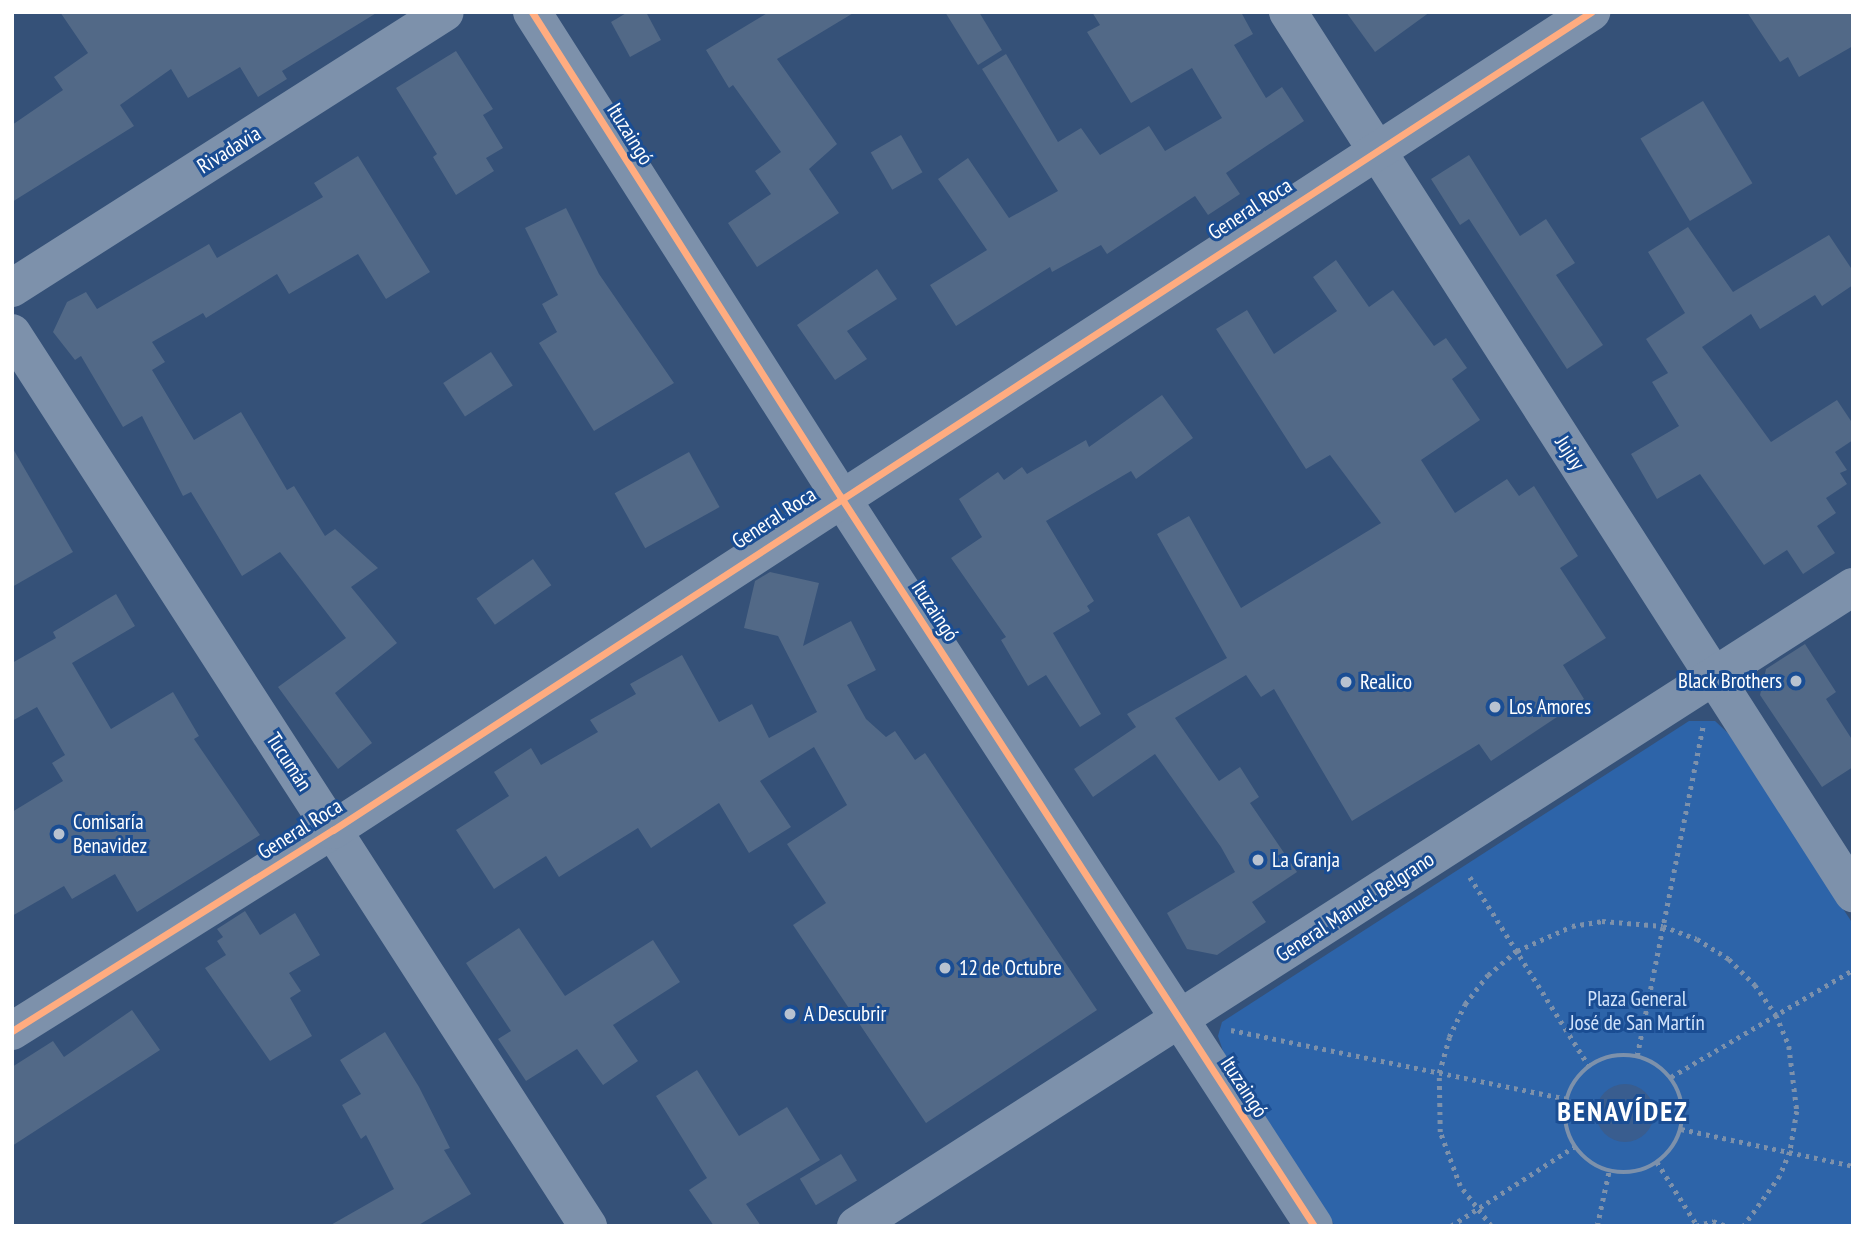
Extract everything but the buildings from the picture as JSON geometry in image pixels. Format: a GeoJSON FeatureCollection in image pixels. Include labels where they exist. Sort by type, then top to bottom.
{"type":"FeatureCollection","features":[{"type":"Feature","properties":{"kind":"street","name":"Rivadavia"},"geometry":{"type":"LineString","coordinates":[[12,288],[445,12]]}},
{"type":"Feature","properties":{"kind":"street","name":"Ituzaingó"},"geometry":{"type":"LineString","coordinates":[[532,12],[840,496],[1314,1226]]}},
{"type":"Feature","properties":{"kind":"street","name":"Jujuy"},"geometry":{"type":"LineString","coordinates":[[1288,12],[1853,893]]}},
{"type":"Feature","properties":{"kind":"street","name":"General Roca"},"geometry":{"type":"LineString","coordinates":[[12,1031],[333,830],[840,496],[1376,148],[1591,12]]}},
{"type":"Feature","properties":{"kind":"street","name":"Tucumán"},"geometry":{"type":"LineString","coordinates":[[12,333],[588,1226]]}},
{"type":"Feature","properties":{"kind":"street","name":"General Manuel Belgrano"},"geometry":{"type":"LineString","coordinates":[[856,1226],[1853,587]]}},
{"type":"Feature","properties":{"kind":"path"},"geometry":{"type":"LineString","coordinates":[[1637,1056],[1713,676]]}},
{"type":"Feature","properties":{"kind":"path"},"geometry":{"type":"LineString","coordinates":[[1450,845],[1589,1066]]}},
{"type":"Feature","properties":{"kind":"path"},"geometry":{"type":"LineString","coordinates":[[1491,1226],[1477,1211],[1448,1160],[1438,1112],[1439,1073],[1449,1037],[1465,1004],[1488,975],[1517,951],[1572,926],[1633,921],[1662,926],[1697,939],[1729,959],[1755,985],[1776,1015],[1796,1078],[1797,1111],[1790,1152],[1762,1205],[1744,1226]]}},
{"type":"Feature","properties":{"kind":"path"},"geometry":{"type":"LineString","coordinates":[[1671,1077],[1853,970]]}},
{"type":"Feature","properties":{"kind":"path"},"geometry":{"type":"LineString","coordinates":[[1179,1020],[1566,1099]]}},
{"type":"Feature","properties":{"kind":"path"},"geometry":{"type":"LineString","coordinates":[[1637,1056],[1671,1077],[1680,1093],[1681,1129],[1657,1162],[1642,1170],[1609,1171],[1575,1146],[1567,1132],[1566,1099],[1575,1080],[1589,1066],[1604,1058],[1637,1056]]}},
{"type":"Feature","properties":{"kind":"path"},"geometry":{"type":"LineString","coordinates":[[1681,1129],[1853,1166]]}},
{"type":"Feature","properties":{"kind":"path"},"geometry":{"type":"LineString","coordinates":[[1451,1226],[1575,1146]]}},
{"type":"Feature","properties":{"kind":"path"},"geometry":{"type":"LineString","coordinates":[[1657,1162],[1696,1225],[1713,1220],[1727,1226]]}},
{"type":"Feature","properties":{"kind":"path"},"geometry":{"type":"LineString","coordinates":[[1597,1226],[1609,1171]]}},
{"type":"Feature","properties":{"kind":"green space","name":"Plaza General José de San Martín"},"geometry":{"type":"Polygon","coordinates":[[[1689,721],[1715,721],[1728,733],[1853,924],[1853,1226],[1335,1226],[1224,1054],[1218,1036],[1222,1022],[1689,721]]]}},
{"type":"Feature","properties":{"kind":"shaded area"},"geometry":{"type":"Polygon","coordinates":[[[1619,1084],[1631,1084],[1646,1092],[1654,1107],[1654,1119],[1646,1134],[1631,1142],[1619,1142],[1604,1134],[1596,1119],[1596,1107],[1604,1092],[1619,1084]]]}},
{"type":"Feature","properties":{"kind":"cycle path"},"geometry":{"type":"LineString","coordinates":[[532,12],[840,496],[1314,1226]]}},
{"type":"Feature","properties":{"kind":"cycle path"},"geometry":{"type":"LineString","coordinates":[[12,1031],[333,830],[1591,12]]}},
{"type":"Feature","properties":{"kind":"place","name":"Black Brothers"},"geometry":{"type":"Point","coordinates":[1796,681]}},
{"type":"Feature","properties":{"kind":"place","name":"Realico"},"geometry":{"type":"Point","coordinates":[1346,682]}},
{"type":"Feature","properties":{"kind":"place","name":"Los Amores"},"geometry":{"type":"Point","coordinates":[1495,707]}},
{"type":"Feature","properties":{"kind":"place","name":"Comisaría Benavidez"},"geometry":{"type":"Point","coordinates":[59,834]}},
{"type":"Feature","properties":{"kind":"place","name":"La Granja"},"geometry":{"type":"Point","coordinates":[1258,860]}},
{"type":"Feature","properties":{"kind":"place","name":"12 de Octubre"},"geometry":{"type":"Point","coordinates":[945,968]}},
{"type":"Feature","properties":{"kind":"place","name":"A Descubrir"},"geometry":{"type":"Point","coordinates":[790,1014]}},
{"type":"Feature","properties":{"kind":"district","name":"BENAVÍDEZ"},"geometry":{"type":"Point","coordinates":[1623,1111]}}]}
